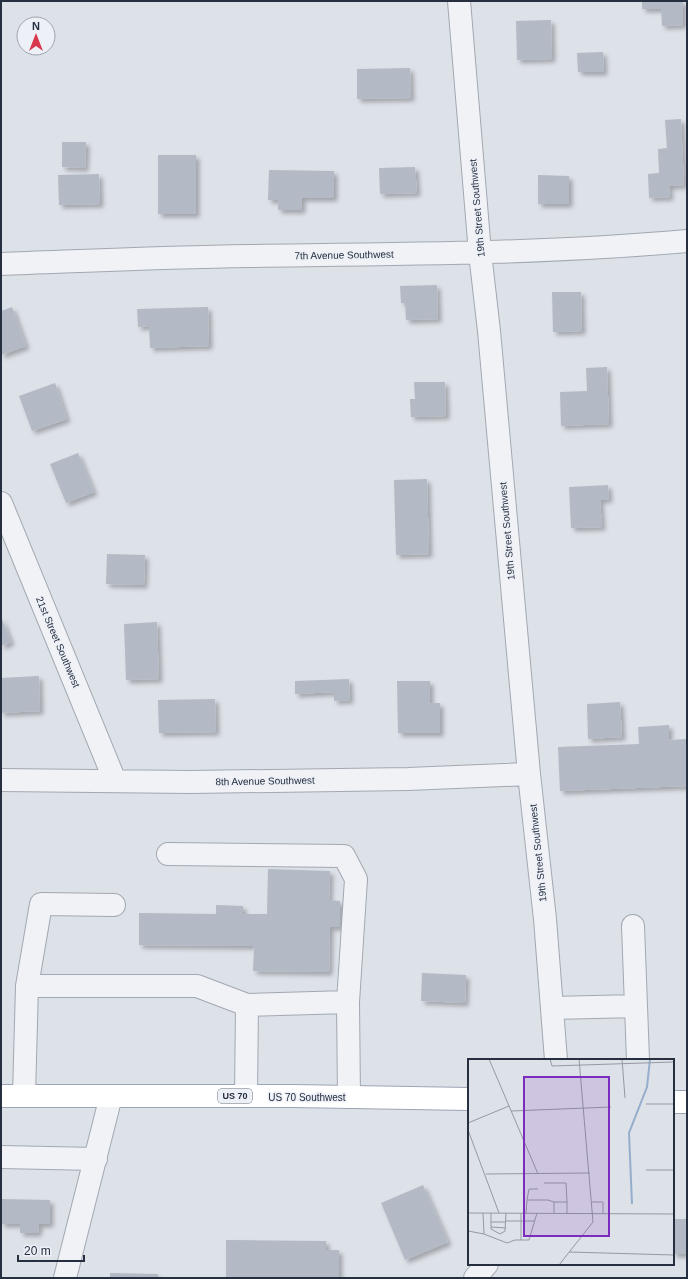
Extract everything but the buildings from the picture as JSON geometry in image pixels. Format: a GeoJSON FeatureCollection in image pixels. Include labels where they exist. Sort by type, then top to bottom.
{"type":"FeatureCollection","features":[{"type":"Feature","properties":{"kind":"main road","name":"US 70 Southwest"},"geometry":{"type":"LineString","coordinates":[[1,1096],[246,1096],[468,1099]]}},
{"type":"Feature","properties":{"kind":"main road"},"geometry":{"type":"LineString","coordinates":[[674,1102],[687,1102]]}},
{"type":"Feature","properties":{"kind":"street","name":"19th Street Southwest"},"geometry":{"type":"LineString","coordinates":[[459,1],[480,253],[491,347],[530,774],[545,919],[556,1059]]}},
{"type":"Feature","properties":{"kind":"street","name":"7th Avenue Southwest"},"geometry":{"type":"LineString","coordinates":[[1,264],[197,257],[480,253],[651,245],[687,241]]}},
{"type":"Feature","properties":{"kind":"street","name":"21st Street Southwest"},"geometry":{"type":"LineString","coordinates":[[1,503],[115,781]]}},
{"type":"Feature","properties":{"kind":"street","name":"8th Avenue Southwest"},"geometry":{"type":"LineString","coordinates":[[1,780],[192,782],[400,779],[530,774]]}},
{"type":"Feature","properties":{"kind":"street"},"geometry":{"type":"LineString","coordinates":[[168,854],[344,856],[356,879],[348,1002],[349,1097]]}},
{"type":"Feature","properties":{"kind":"street"},"geometry":{"type":"LineString","coordinates":[[24,1096],[27,986],[42,904],[114,905]]}},
{"type":"Feature","properties":{"kind":"street"},"geometry":{"type":"LineString","coordinates":[[633,926],[638,1059]]}},
{"type":"Feature","properties":{"kind":"street"},"geometry":{"type":"LineString","coordinates":[[27,986],[197,986],[247,1005],[348,1002]]}},
{"type":"Feature","properties":{"kind":"street"},"geometry":{"type":"LineString","coordinates":[[246,1096],[247,1005]]}},
{"type":"Feature","properties":{"kind":"street"},"geometry":{"type":"LineString","coordinates":[[552,1008],[636,1006]]}},
{"type":"Feature","properties":{"kind":"street"},"geometry":{"type":"LineString","coordinates":[[65,1278],[111,1096]]}},
{"type":"Feature","properties":{"kind":"street"},"geometry":{"type":"LineString","coordinates":[[1,1157],[96,1159]]}},
{"type":"Feature","properties":{"kind":"street"},"geometry":{"type":"LineString","coordinates":[[475,1278],[486,1265]]}}]}
